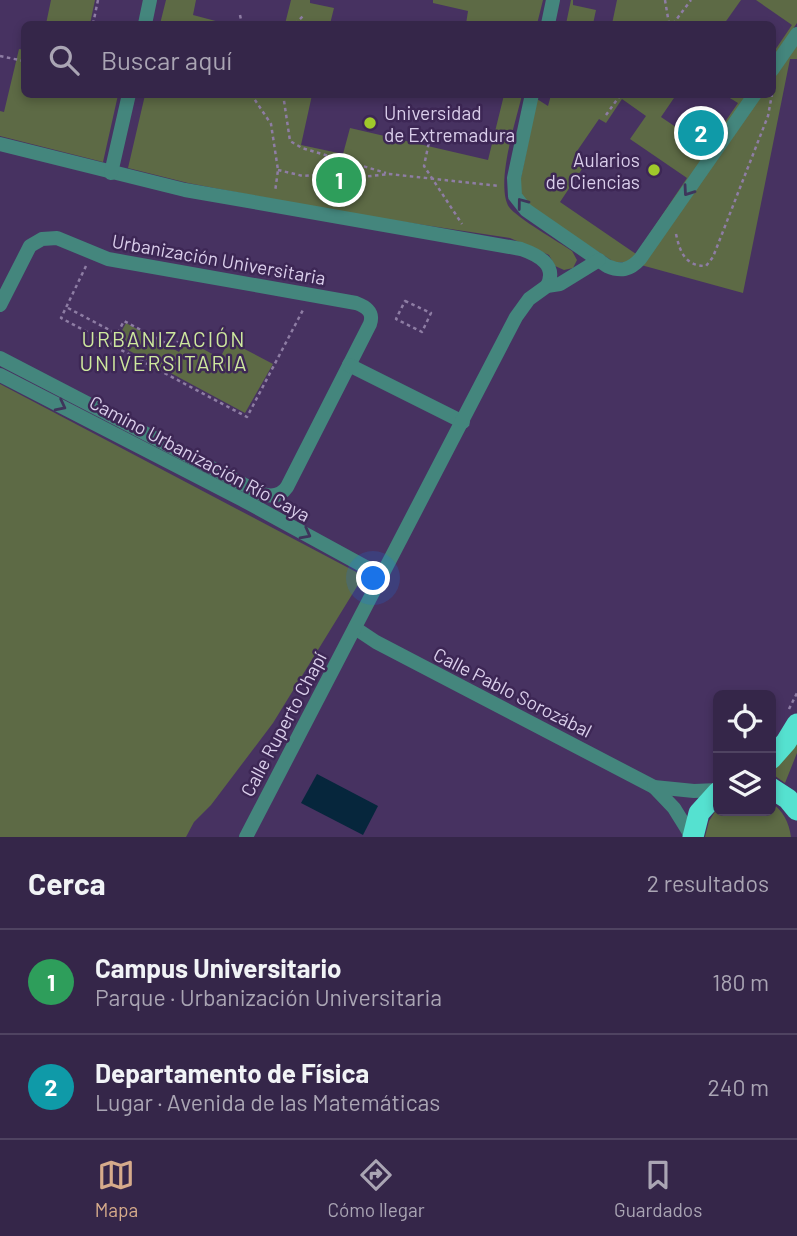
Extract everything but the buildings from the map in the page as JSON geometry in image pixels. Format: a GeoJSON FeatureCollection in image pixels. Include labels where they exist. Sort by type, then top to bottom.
{"type":"FeatureCollection","features":[{"type":"Feature","properties":{"kind":"highway"},"geometry":{"type":"LineString","coordinates":[[776,753],[797,724]]}},
{"type":"Feature","properties":{"kind":"highway"},"geometry":{"type":"LineString","coordinates":[[776,791],[788,799],[797,810]]}},
{"type":"Feature","properties":{"kind":"highway"},"geometry":{"type":"LineString","coordinates":[[693,837],[699,813],[713,797]]}},
{"type":"Feature","properties":{"kind":"street"},"geometry":{"type":"LineString","coordinates":[[146,21],[150,0]]}},
{"type":"Feature","properties":{"kind":"street"},"geometry":{"type":"LineString","coordinates":[[549,21],[553,0]]}},
{"type":"Feature","properties":{"kind":"street"},"geometry":{"type":"LineString","coordinates":[[776,64],[797,34]]}},
{"type":"Feature","properties":{"kind":"street"},"geometry":{"type":"LineString","coordinates":[[111,173],[128,98]]}},
{"type":"Feature","properties":{"kind":"street"},"geometry":{"type":"LineString","coordinates":[[531,98],[513,187],[520,205],[598,260],[614,269],[622,270],[640,259],[759,100]]}},
{"type":"Feature","properties":{"kind":"street"},"geometry":{"type":"LineString","coordinates":[[0,144],[185,190],[513,247],[540,258],[549,268],[550,281],[529,299],[516,317],[355,628]]}},
{"type":"Feature","properties":{"kind":"street","name":"Urbanización Universitaria"},"geometry":{"type":"LineString","coordinates":[[0,305],[27,250],[38,240],[47,237],[57,238],[91,254],[117,261],[356,303],[370,313],[370,324],[287,487],[283,492],[272,496],[262,494],[0,358]]}},
{"type":"Feature","properties":{"kind":"street"},"geometry":{"type":"LineString","coordinates":[[547,286],[560,284],[598,260]]}},
{"type":"Feature","properties":{"kind":"street"},"geometry":{"type":"LineString","coordinates":[[349,365],[463,422]]}},
{"type":"Feature","properties":{"kind":"street","name":"Camino Urbanización Río Caya"},"geometry":{"type":"LineString","coordinates":[[0,375],[243,500],[382,576]]}},
{"type":"Feature","properties":{"kind":"street","name":"Calle Pablo Sorozábal"},"geometry":{"type":"LineString","coordinates":[[355,628],[376,642],[654,787],[694,792],[713,791]]}},
{"type":"Feature","properties":{"kind":"street","name":"Calle Ruperto Chapí"},"geometry":{"type":"LineString","coordinates":[[246,837],[355,628]]}},
{"type":"Feature","properties":{"kind":"street","name":"Calle Pablo Sorozábal"},"geometry":{"type":"LineString","coordinates":[[654,787],[680,816],[693,837]]}},
{"type":"Feature","properties":{"kind":"path"},"geometry":{"type":"LineString","coordinates":[[94,21],[98,0]]}},
{"type":"Feature","properties":{"kind":"path"},"geometry":{"type":"LineString","coordinates":[[666,0],[670,21]]}},
{"type":"Feature","properties":{"kind":"path"},"geometry":{"type":"LineString","coordinates":[[674,21],[691,0]]}},
{"type":"Feature","properties":{"kind":"path"},"geometry":{"type":"LineString","coordinates":[[240,15],[241,21]]}},
{"type":"Feature","properties":{"kind":"path"},"geometry":{"type":"LineString","coordinates":[[298,21],[303,16]]}},
{"type":"Feature","properties":{"kind":"path"},"geometry":{"type":"LineString","coordinates":[[0,56],[21,60]]}},
{"type":"Feature","properties":{"kind":"path"},"geometry":{"type":"LineString","coordinates":[[254,98],[271,124],[278,170],[272,205]]}},
{"type":"Feature","properties":{"kind":"path"},"geometry":{"type":"LineString","coordinates":[[285,98],[290,141],[302,148],[389,174],[513,187]]}},
{"type":"Feature","properties":{"kind":"path"},"geometry":{"type":"LineString","coordinates":[[606,116],[618,98]]}},
{"type":"Feature","properties":{"kind":"path"},"geometry":{"type":"LineString","coordinates":[[676,231],[680,250],[688,262],[696,266],[706,266],[713,257],[763,129],[771,98]]}},
{"type":"Feature","properties":{"kind":"path"},"geometry":{"type":"LineString","coordinates":[[430,137],[424,166],[461,222],[463,239]]}},
{"type":"Feature","properties":{"kind":"path"},"geometry":{"type":"LineString","coordinates":[[278,170],[303,176],[331,174],[362,177],[389,174]]}},
{"type":"Feature","properties":{"kind":"path"},"geometry":{"type":"LineString","coordinates":[[91,254],[61,318],[247,417],[310,295]]}},
{"type":"Feature","properties":{"kind":"path"},"geometry":{"type":"LineString","coordinates":[[405,301],[431,313],[422,332],[396,319],[405,301]]}},
{"type":"Feature","properties":{"kind":"path"},"geometry":{"type":"LineString","coordinates":[[66,307],[117,334]]}},
{"type":"Feature","properties":{"kind":"path"},"geometry":{"type":"LineString","coordinates":[[111,345],[124,321],[175,348],[178,341]]}},
{"type":"Feature","properties":{"kind":"green space"},"geometry":{"type":"Polygon","coordinates":[[[51,0],[95,0],[91,21],[47,21],[51,0]]]}},
{"type":"Feature","properties":{"kind":"green space"},"geometry":{"type":"Polygon","coordinates":[[[166,0],[196,0],[193,15],[216,21],[161,21],[166,0]]]}},
{"type":"Feature","properties":{"kind":"green space"},"geometry":{"type":"Polygon","coordinates":[[[291,0],[310,0],[310,3],[334,8],[331,21],[286,21],[291,0]]]}},
{"type":"Feature","properties":{"kind":"green space"},"geometry":{"type":"Polygon","coordinates":[[[433,0],[543,0],[538,21],[466,21],[468,11],[433,3],[433,0]]]}},
{"type":"Feature","properties":{"kind":"green space"},"geometry":{"type":"Polygon","coordinates":[[[571,0],[573,5],[596,10],[594,21],[567,21],[571,0]]]}},
{"type":"Feature","properties":{"kind":"green space"},"geometry":{"type":"Polygon","coordinates":[[[617,0],[741,0],[726,21],[613,21],[617,0]]]}},
{"type":"Feature","properties":{"kind":"green space"},"geometry":{"type":"Polygon","coordinates":[[[756,0],[797,0],[797,23],[776,54],[776,49],[792,25],[756,0]]]}},
{"type":"Feature","properties":{"kind":"green space"},"geometry":{"type":"Polygon","coordinates":[[[797,44],[797,59],[790,59],[743,293],[641,265],[759,98],[776,98],[776,74],[797,44]]]}},
{"type":"Feature","properties":{"kind":"green space"},"geometry":{"type":"Polygon","coordinates":[[[19,49],[21,98],[117,98],[103,162],[0,136],[0,111],[4,112],[19,49]]]}},
{"type":"Feature","properties":{"kind":"green space"},"geometry":{"type":"Polygon","coordinates":[[[144,98],[311,98],[301,145],[343,154],[350,128],[488,160],[503,98],[521,98],[505,168],[505,197],[513,212],[572,251],[577,260],[573,268],[564,270],[555,266],[549,255],[510,238],[345,213],[188,183],[128,168],[144,98]]]}},
{"type":"Feature","properties":{"kind":"green space"},"geometry":{"type":"Polygon","coordinates":[[[550,98],[674,98],[661,117],[707,148],[738,103],[730,98],[745,98],[635,257],[627,262],[614,262],[525,204],[519,187],[537,99],[548,106],[550,98]],[[622,99],[606,123],[599,119],[575,154],[586,163],[560,202],[636,254],[687,178],[630,139],[646,116],[622,99]]]}},
{"type":"Feature","properties":{"kind":"green space"},"geometry":{"type":"Polygon","coordinates":[[[126,323],[179,352],[186,340],[220,358],[229,341],[273,364],[245,413],[115,343],[126,323]]]}},
{"type":"Feature","properties":{"kind":"green space"},"geometry":{"type":"Polygon","coordinates":[[[0,384],[360,574],[361,580],[273,723],[211,805],[194,822],[186,837],[0,837],[0,384]]]}},
{"type":"Feature","properties":{"kind":"green space"},"geometry":{"type":"Polygon","coordinates":[[[797,737],[797,753],[785,783],[776,777],[776,767],[797,737]]]}},
{"type":"Feature","properties":{"kind":"green space"},"geometry":{"type":"Polygon","coordinates":[[[776,806],[785,817],[791,837],[705,837],[713,815],[776,816],[776,806]]]}},
{"type":"Feature","properties":{"kind":"water"},"geometry":{"type":"Polygon","coordinates":[[[317,774],[378,806],[363,835],[301,803],[317,774]]]}},
{"type":"Feature","properties":{"kind":"place","name":"Universidad de Extremadura"},"geometry":{"type":"Point","coordinates":[370,123]}},
{"type":"Feature","properties":{"kind":"place","name":"Departamento de Física"},"geometry":{"type":"Point","coordinates":[701,133]}},
{"type":"Feature","properties":{"kind":"place","name":"Aularios de Ciencias"},"geometry":{"type":"Point","coordinates":[654,170]}},
{"type":"Feature","properties":{"kind":"place","name":"Campus Universitario"},"geometry":{"type":"Point","coordinates":[339,180]}},
{"type":"Feature","properties":{"kind":"district","name":"URBANIZACIÓN UNIVERSITARIA"},"geometry":{"type":"Point","coordinates":[164,350]}}]}
